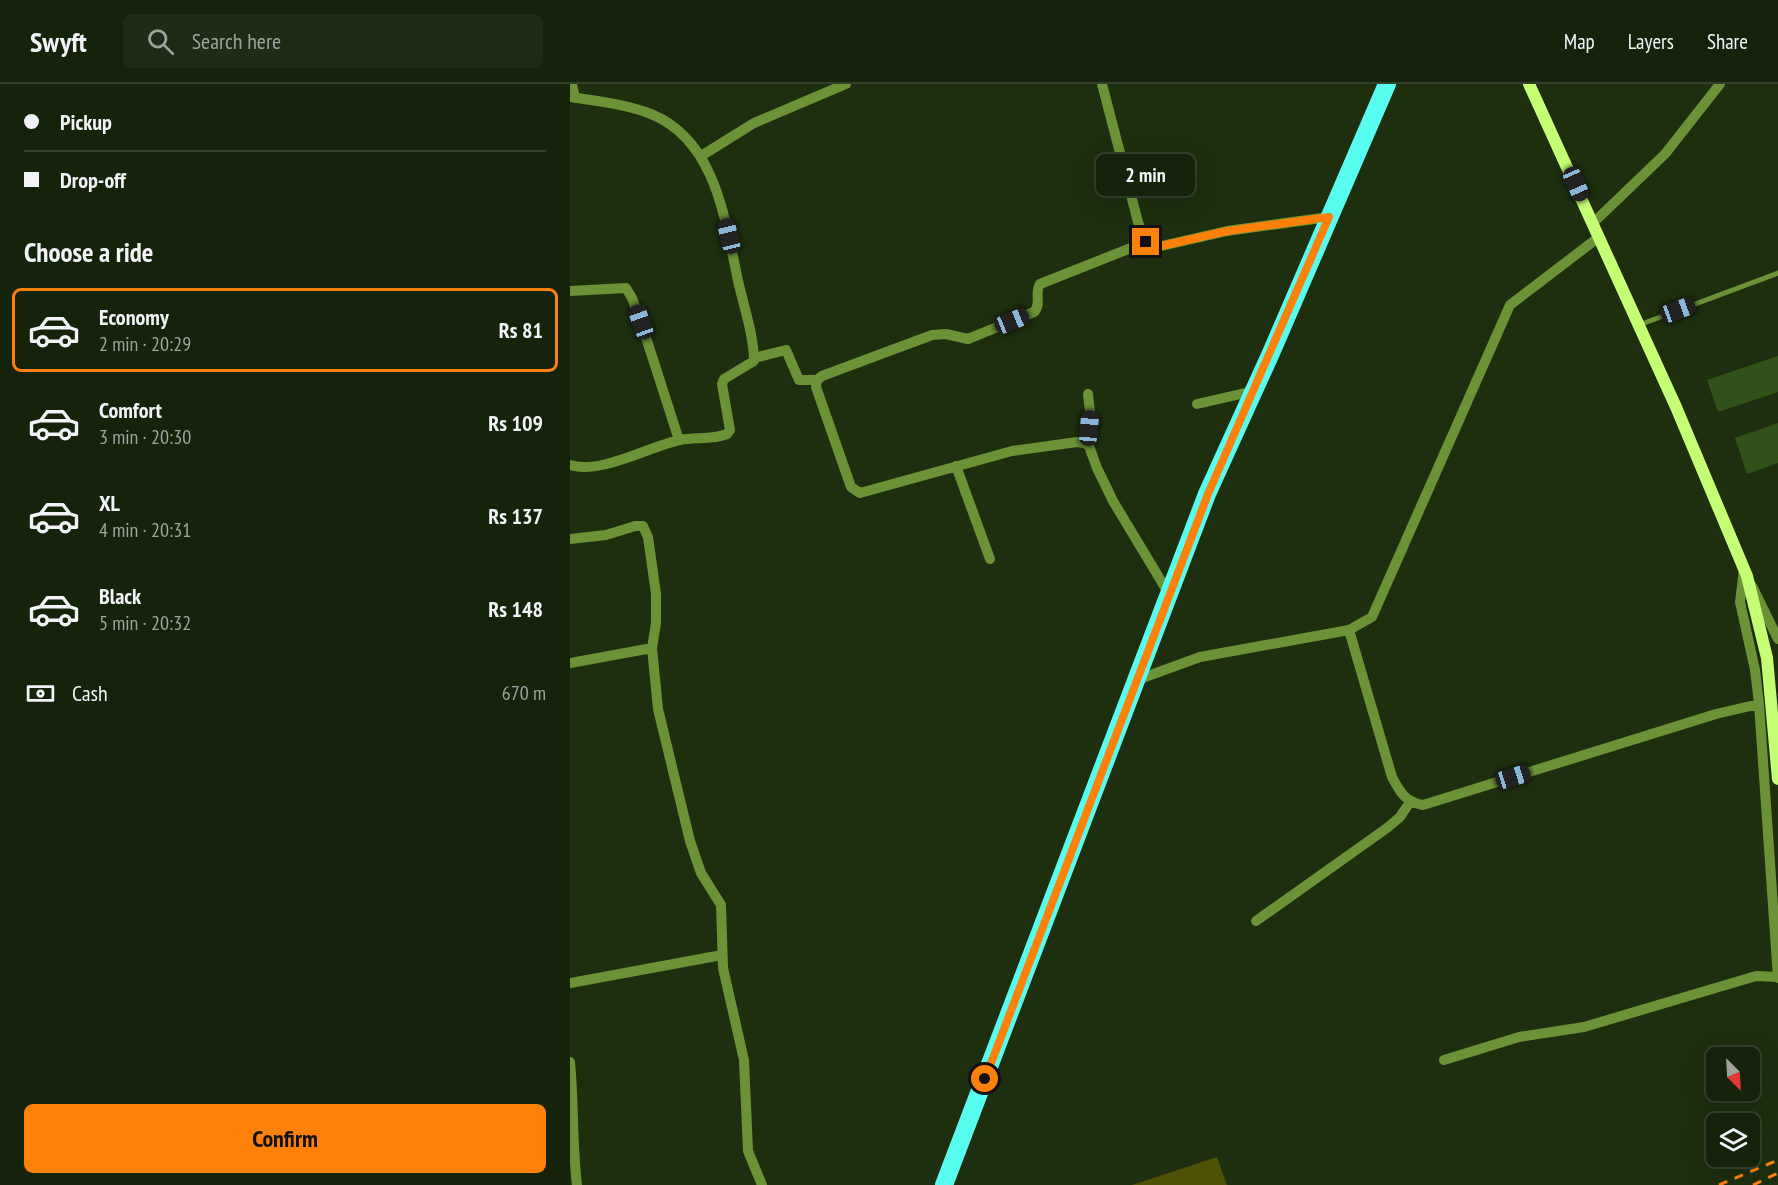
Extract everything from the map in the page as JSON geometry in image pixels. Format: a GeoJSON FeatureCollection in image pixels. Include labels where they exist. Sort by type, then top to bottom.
{"type":"FeatureCollection","features":[{"type":"Feature","properties":{"kind":"highway"},"geometry":{"type":"LineString","coordinates":[[944,1185],[1208,494],[1387,84]]}},
{"type":"Feature","properties":{"kind":"street"},"geometry":{"type":"LineString","coordinates":[[570,465],[592,466],[622,459],[679,440],[727,434],[730,430],[722,384],[724,380],[752,363],[754,358],[721,206],[701,156],[685,135],[651,114],[619,105],[573,97],[572,84]]}},
{"type":"Feature","properties":{"kind":"street"},"geometry":{"type":"LineString","coordinates":[[701,156],[754,123],[844,84]]}},
{"type":"Feature","properties":{"kind":"street"},"geometry":{"type":"LineString","coordinates":[[1102,84],[1138,222],[1146,242],[1157,247],[1227,231],[1329,217]]}},
{"type":"Feature","properties":{"kind":"street"},"geometry":{"type":"LineString","coordinates":[[1529,84],[1685,426],[1746,572],[1778,639]]}},
{"type":"Feature","properties":{"kind":"street"},"geometry":{"type":"LineString","coordinates":[[1593,223],[1665,154],[1720,84]]}},
{"type":"Feature","properties":{"kind":"street"},"geometry":{"type":"LineString","coordinates":[[1137,680],[1200,657],[1349,630],[1372,617],[1510,305],[1599,237]]}},
{"type":"Feature","properties":{"kind":"street"},"geometry":{"type":"LineString","coordinates":[[754,358],[786,350],[799,380],[817,380],[822,376],[932,335],[946,334],[968,339],[1034,312],[1038,306],[1037,287],[1040,284],[1146,242]]}},
{"type":"Feature","properties":{"kind":"street"},"geometry":{"type":"LineString","coordinates":[[570,291],[626,288],[635,306],[679,440]]}},
{"type":"Feature","properties":{"kind":"street"},"geometry":{"type":"LineString","coordinates":[[817,380],[816,387],[854,491],[860,493],[1012,451],[1077,442],[1089,446],[1096,468],[1113,501],[1169,594]]}},
{"type":"Feature","properties":{"kind":"street"},"geometry":{"type":"LineString","coordinates":[[1197,404],[1254,391]]}},
{"type":"Feature","properties":{"kind":"street"},"geometry":{"type":"LineString","coordinates":[[1084,443],[1090,412],[1088,394]]}},
{"type":"Feature","properties":{"kind":"street"},"geometry":{"type":"LineString","coordinates":[[956,466],[990,559]]}},
{"type":"Feature","properties":{"kind":"street"},"geometry":{"type":"LineString","coordinates":[[570,539],[606,535],[635,526],[643,526],[648,537],[656,594],[656,623],[652,648],[658,709],[690,841],[701,873],[721,905],[723,915],[722,956],[744,1060],[748,1151],[762,1185]]}},
{"type":"Feature","properties":{"kind":"street"},"geometry":{"type":"LineString","coordinates":[[1746,572],[1767,658],[1778,779]]}},
{"type":"Feature","properties":{"kind":"street"},"geometry":{"type":"LineString","coordinates":[[1444,1060],[1519,1037],[1584,1027],[1756,976],[1778,978],[1759,704],[1755,670],[1740,602],[1746,572]]}},
{"type":"Feature","properties":{"kind":"street"},"geometry":{"type":"LineString","coordinates":[[1349,630],[1392,777],[1399,791],[1410,802],[1423,805],[1716,714],[1759,704]]}},
{"type":"Feature","properties":{"kind":"street"},"geometry":{"type":"LineString","coordinates":[[570,663],[652,648]]}},
{"type":"Feature","properties":{"kind":"street"},"geometry":{"type":"LineString","coordinates":[[1256,921],[1387,828],[1400,817],[1410,802]]}},
{"type":"Feature","properties":{"kind":"street"},"geometry":{"type":"LineString","coordinates":[[570,983],[722,956]]}},
{"type":"Feature","properties":{"kind":"street"},"geometry":{"type":"LineString","coordinates":[[570,1062],[574,1154],[578,1185]]}},
{"type":"Feature","properties":{"kind":"lane"},"geometry":{"type":"LineString","coordinates":[[1638,325],[1778,273]]}},
{"type":"Feature","properties":{"kind":"shaded area"},"geometry":{"type":"Polygon","coordinates":[[[1217,1157],[1227,1185],[1132,1185],[1217,1157]]]}},
{"type":"Feature","properties":{"kind":"building"},"geometry":{"type":"Polygon","coordinates":[[[1778,356],[1778,392],[1718,412],[1707,380],[1778,356]]]}},
{"type":"Feature","properties":{"kind":"building"},"geometry":{"type":"Polygon","coordinates":[[[1778,423],[1778,463],[1747,474],[1735,438],[1778,423]]]}},
{"type":"Feature","properties":{"kind":"railway"},"geometry":{"type":"LineString","coordinates":[[1719,1185],[1778,1160]]}},
{"type":"Feature","properties":{"kind":"railway"},"geometry":{"type":"LineString","coordinates":[[1753,1185],[1778,1173]]}},
{"type":"Feature","properties":{"kind":"route"},"geometry":{"type":"LineString","coordinates":[[985,1079],[1208,494],[1329,217],[1227,231],[1157,247],[1146,242]]}}]}
